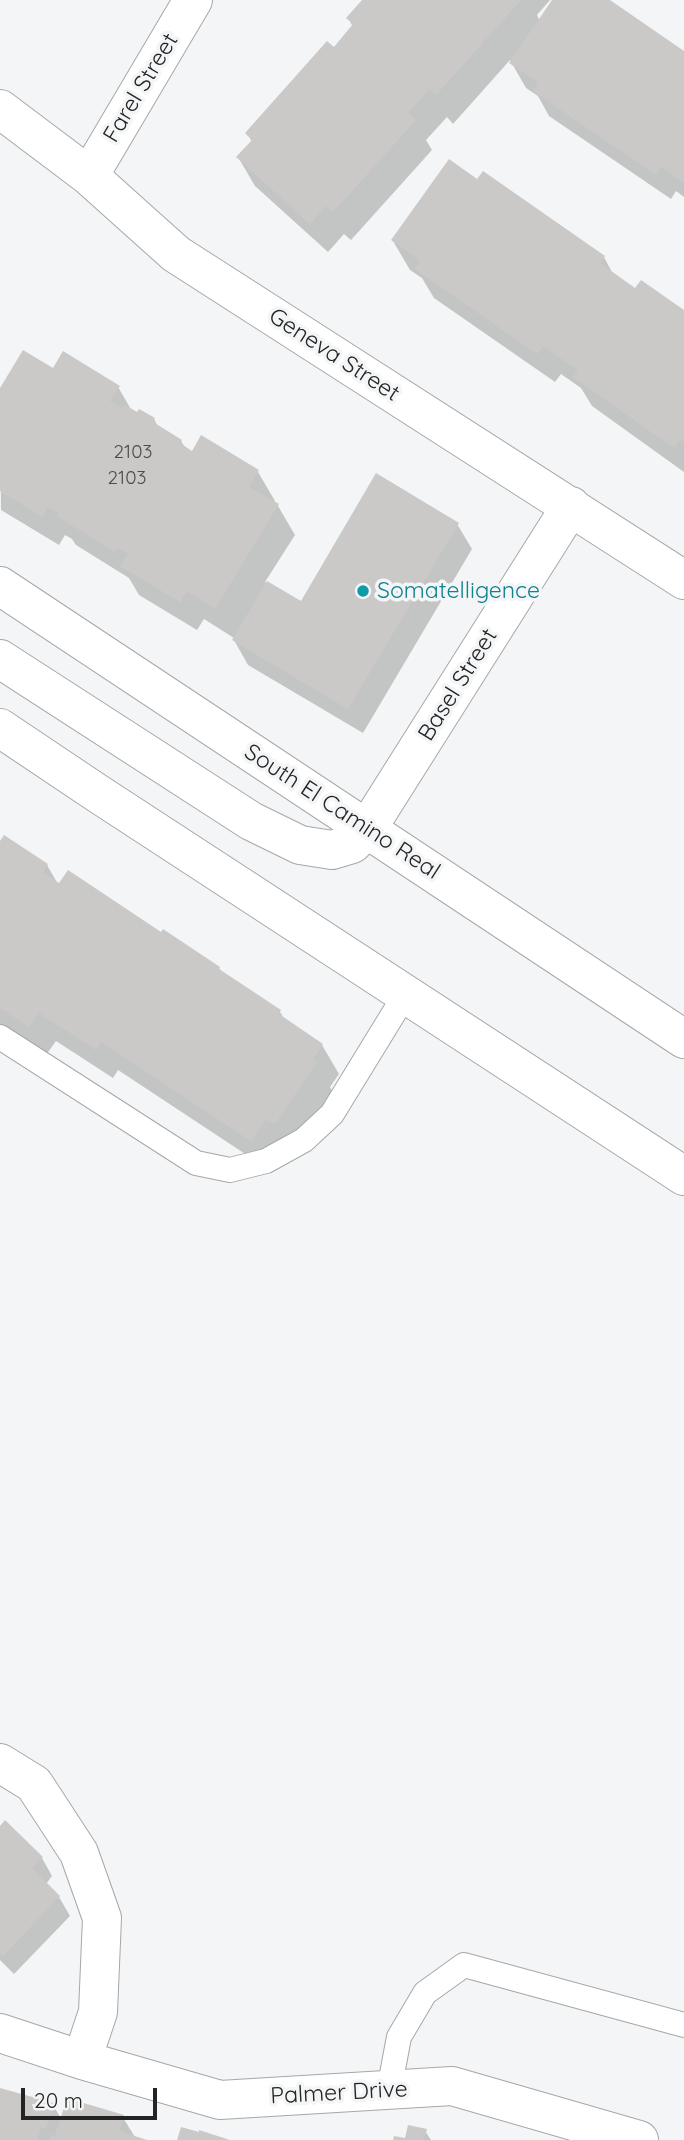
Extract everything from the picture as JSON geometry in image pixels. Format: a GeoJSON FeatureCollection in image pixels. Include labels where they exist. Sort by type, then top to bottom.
{"type":"FeatureCollection","features":[{"type":"Feature","properties":{"kind":"street","name":"Farel Street"},"geometry":{"type":"LineString","coordinates":[[89,176],[193,0]]}},
{"type":"Feature","properties":{"kind":"street","name":"Geneva Street"},"geometry":{"type":"LineString","coordinates":[[0,109],[89,176],[176,254],[684,580]]}},
{"type":"Feature","properties":{"kind":"street","name":"Basel Street"},"geometry":{"type":"LineString","coordinates":[[367,830],[571,506]]}},
{"type":"Feature","properties":{"kind":"street","name":"South El Camino Real"},"geometry":{"type":"LineString","coordinates":[[0,586],[684,1038]]}},
{"type":"Feature","properties":{"kind":"street"},"geometry":{"type":"LineString","coordinates":[[0,659],[251,821],[300,845],[332,850],[352,844],[367,830]]}},
{"type":"Feature","properties":{"kind":"street"},"geometry":{"type":"LineString","coordinates":[[0,728],[684,1176]]}},
{"type":"Feature","properties":{"kind":"street"},"geometry":{"type":"LineString","coordinates":[[0,1763],[34,1784],[79,1853],[102,1918],[98,2012],[82,2060]]}},
{"type":"Feature","properties":{"kind":"street","name":"Palmer Drive"},"geometry":{"type":"LineString","coordinates":[[0,2033],[220,2100],[452,2086],[639,2140]]}},
{"type":"Feature","properties":{"kind":"lane"},"geometry":{"type":"LineString","coordinates":[[0,1037],[196,1163],[230,1170],[266,1161],[294,1146],[332,1114],[405,995]]}},
{"type":"Feature","properties":{"kind":"lane"},"geometry":{"type":"LineString","coordinates":[[389,2090],[399,2037],[425,1993],[464,1965],[684,2025]]}},
{"type":"Feature","properties":{"kind":"building"},"geometry":{"type":"Polygon","coordinates":[[[362,0],[521,0],[436,95],[429,89],[408,113],[416,120],[333,212],[326,206],[310,224],[236,157],[252,140],[245,133],[327,41],[334,47],[353,24],[346,18],[362,0]]]}},
{"type":"Feature","properties":{"kind":"building"},"geometry":{"type":"Polygon","coordinates":[[[552,0],[610,0],[684,51],[684,183],[661,167],[656,175],[533,91],[538,82],[509,63],[552,0]]]}},
{"type":"Feature","properties":{"kind":"building"},"geometry":{"type":"Polygon","coordinates":[[[449,159],[477,179],[483,171],[605,256],[600,263],[635,288],[641,280],[684,310],[684,442],[680,440],[674,448],[573,377],[578,370],[543,346],[537,354],[415,269],[420,261],[391,240],[449,159]]]}},
{"type":"Feature","properties":{"kind":"building"},"geometry":{"type":"Polygon","coordinates":[[[23,350],[53,368],[63,351],[120,386],[110,401],[123,409],[125,405],[155,418],[153,422],[182,440],[180,443],[192,451],[201,435],[259,470],[249,487],[279,504],[215,609],[187,591],[180,602],[120,566],[128,554],[118,548],[115,552],[57,516],[58,513],[48,507],[42,517],[0,491],[0,388],[23,350]]]}},
{"type":"Feature","properties":{"kind":"building","name":"Somatelligence"},"geometry":{"type":"Polygon","coordinates":[[[376,473],[459,523],[348,709],[232,640],[267,581],[301,601],[376,473]]]}},
{"type":"Feature","properties":{"kind":"building"},"geometry":{"type":"Polygon","coordinates":[[[4,835],[48,864],[43,873],[59,883],[68,870],[161,932],[163,929],[220,967],[219,969],[281,1010],[279,1014],[323,1044],[313,1059],[317,1062],[275,1124],[266,1119],[251,1141],[101,1042],[96,1050],[39,1013],[29,1027],[0,1008],[0,841],[4,835]]]}},
{"type":"Feature","properties":{"kind":"building"},"geometry":{"type":"Polygon","coordinates":[[[5,1820],[43,1857],[32,1868],[60,1896],[3,1956],[0,1954],[0,1826],[5,1820]]]}},
{"type":"Feature","properties":{"kind":"building"},"geometry":{"type":"Polygon","coordinates":[[[0,2088],[54,2103],[46,2129],[41,2127],[37,2140],[0,2140],[0,2088]]]}},
{"type":"Feature","properties":{"kind":"building"},"geometry":{"type":"Polygon","coordinates":[[[67,2098],[124,2115],[119,2131],[147,2140],[50,2140],[51,2135],[55,2136],[67,2098]]]}},
{"type":"Feature","properties":{"kind":"building"},"geometry":{"type":"Polygon","coordinates":[[[408,2125],[427,2129],[424,2140],[393,2140],[394,2136],[405,2138],[408,2125]]]}},
{"type":"Feature","properties":{"kind":"building"},"geometry":{"type":"Polygon","coordinates":[[[181,2127],[199,2130],[230,2140],[177,2140],[181,2127]]]}},
{"type":"Feature","properties":{"kind":"place","name":"Somatelligence"},"geometry":{"type":"Point","coordinates":[363,591]}}]}
